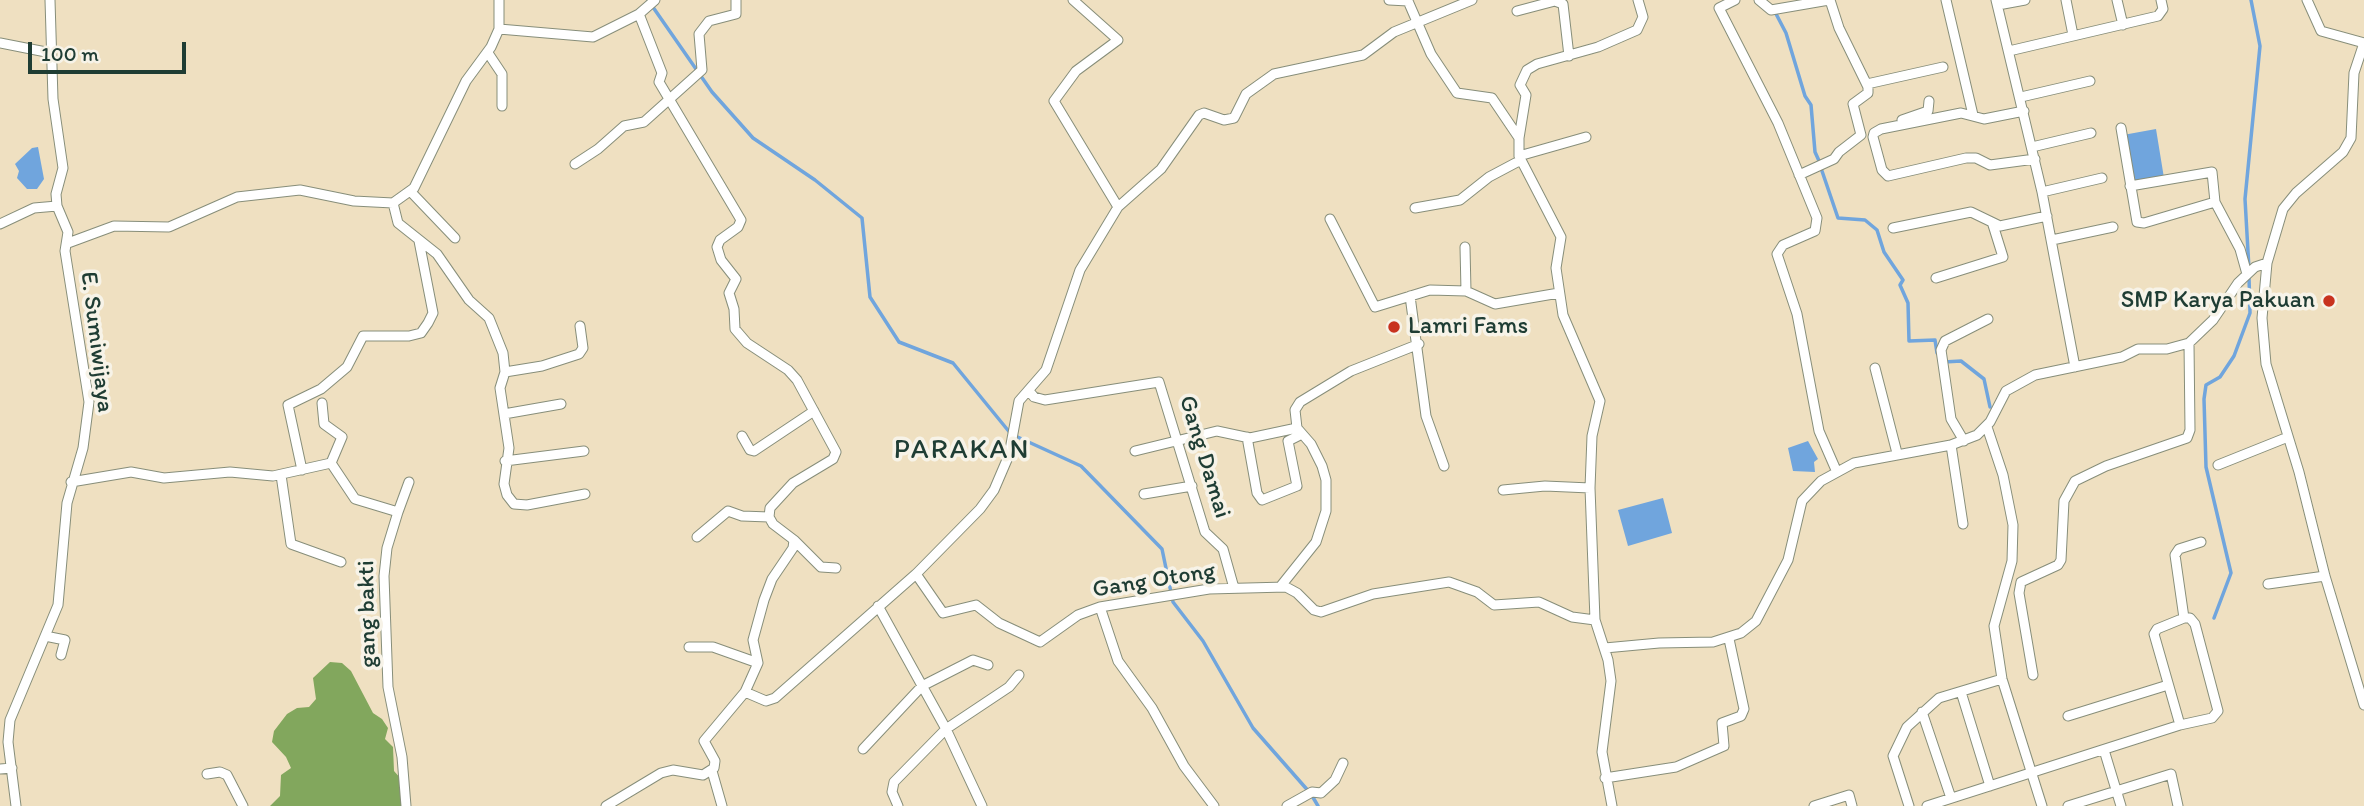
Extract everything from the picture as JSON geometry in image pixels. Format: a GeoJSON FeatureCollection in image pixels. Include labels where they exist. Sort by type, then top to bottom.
{"type":"FeatureCollection","features":[{"type":"Feature","properties":{"kind":"street","name":"E. Sumiwijaya"},"geometry":{"type":"LineString","coordinates":[[16,806],[8,742],[10,720],[58,605],[71,482],[83,448],[89,402],[75,330],[65,251],[68,232],[57,206],[56,194],[63,167],[53,99],[50,0]]}},
{"type":"Feature","properties":{"kind":"street"},"geometry":{"type":"LineString","coordinates":[[68,243],[114,226],[169,227],[237,197],[299,190],[354,201],[393,203],[411,192],[466,81],[488,53],[499,29],[499,0]]}},
{"type":"Feature","properties":{"kind":"street"},"geometry":{"type":"LineString","coordinates":[[499,29],[593,37],[655,0]]}},
{"type":"Feature","properties":{"kind":"street"},"geometry":{"type":"LineString","coordinates":[[575,164],[598,149],[624,126],[644,122],[702,70],[699,34],[709,21],[736,14],[736,0]]}},
{"type":"Feature","properties":{"kind":"street"},"geometry":{"type":"LineString","coordinates":[[1073,0],[1118,40],[1076,71],[1054,101],[1118,206]]}},
{"type":"Feature","properties":{"kind":"street"},"geometry":{"type":"LineString","coordinates":[[1389,0],[1410,1],[1431,54],[1454,90],[1465,96],[1492,98],[1519,138]]}},
{"type":"Feature","properties":{"kind":"street"},"geometry":{"type":"LineString","coordinates":[[746,692],[766,701],[775,698],[916,575],[980,509],[994,490],[1009,456],[1019,401],[1046,370],[1080,270],[1118,206],[1161,169],[1201,113],[1216,119],[1234,118],[1246,94],[1274,74],[1359,57],[1394,32],[1472,0]]}},
{"type":"Feature","properties":{"kind":"street"},"geometry":{"type":"LineString","coordinates":[[1612,806],[1605,778],[1603,732],[1611,681],[1605,648],[1594,620],[1590,488],[1592,436],[1600,401],[1570,336],[1559,293],[1556,261],[1561,237],[1520,158],[1519,138],[1526,95],[1520,85],[1522,77],[1537,64],[1569,56],[1637,30],[1643,17],[1637,0]]}},
{"type":"Feature","properties":{"kind":"street"},"geometry":{"type":"LineString","coordinates":[[1735,0],[1719,8],[1754,74],[1817,218],[1817,228],[1783,245],[1777,254],[1797,314],[1819,431],[1836,470]]}},
{"type":"Feature","properties":{"kind":"street"},"geometry":{"type":"LineString","coordinates":[[1759,0],[1774,10],[1829,0],[1839,28],[1867,84],[1868,93],[1853,104],[1859,137],[1834,159],[1799,175]]}},
{"type":"Feature","properties":{"kind":"street"},"geometry":{"type":"LineString","coordinates":[[2025,0],[1997,3],[2035,159],[2075,367]]}},
{"type":"Feature","properties":{"kind":"street"},"geometry":{"type":"LineString","coordinates":[[2066,0],[2073,35]]}},
{"type":"Feature","properties":{"kind":"street"},"geometry":{"type":"LineString","coordinates":[[2117,0],[2123,25]]}},
{"type":"Feature","properties":{"kind":"street"},"geometry":{"type":"LineString","coordinates":[[2009,51],[2158,16],[2163,9],[2161,0]]}},
{"type":"Feature","properties":{"kind":"street"},"geometry":{"type":"LineString","coordinates":[[2307,0],[2320,31],[2364,43],[2354,73],[2359,116],[2343,152],[2286,203],[2267,262],[2262,318],[2263,354],[2364,705]]}},
{"type":"Feature","properties":{"kind":"street"},"geometry":{"type":"LineString","coordinates":[[1517,11],[1555,1],[1563,4],[1569,56]]}},
{"type":"Feature","properties":{"kind":"street"},"geometry":{"type":"LineString","coordinates":[[1949,1],[1973,115]]}},
{"type":"Feature","properties":{"kind":"street"},"geometry":{"type":"LineString","coordinates":[[642,10],[662,73],[659,82],[740,220],[738,227],[720,240],[717,247],[721,260],[736,279],[729,293],[734,309],[735,329],[747,343],[788,370],[836,452],[833,459],[793,483],[770,508],[769,517],[773,524],[821,567],[835,568]]}},
{"type":"Feature","properties":{"kind":"street"},"geometry":{"type":"LineString","coordinates":[[0,43],[51,52]]}},
{"type":"Feature","properties":{"kind":"street"},"geometry":{"type":"LineString","coordinates":[[488,53],[502,74],[502,106]]}},
{"type":"Feature","properties":{"kind":"street"},"geometry":{"type":"LineString","coordinates":[[1867,84],[1943,67]]}},
{"type":"Feature","properties":{"kind":"street"},"geometry":{"type":"LineString","coordinates":[[2021,97],[2090,80]]}},
{"type":"Feature","properties":{"kind":"street"},"geometry":{"type":"LineString","coordinates":[[1860,132],[1928,111],[1928,101]]}},
{"type":"Feature","properties":{"kind":"street"},"geometry":{"type":"LineString","coordinates":[[2024,111],[1984,119],[1961,113],[1875,132],[1873,137],[1883,172],[1888,176],[1972,158],[1990,165],[2035,159]]}},
{"type":"Feature","properties":{"kind":"street"},"geometry":{"type":"LineString","coordinates":[[2121,128],[2134,219],[2138,223],[2215,202]]}},
{"type":"Feature","properties":{"kind":"street"},"geometry":{"type":"LineString","coordinates":[[2032,147],[2091,133]]}},
{"type":"Feature","properties":{"kind":"street"},"geometry":{"type":"LineString","coordinates":[[1415,208],[1460,200],[1489,177],[1520,158],[1586,137]]}},
{"type":"Feature","properties":{"kind":"street"},"geometry":{"type":"LineString","coordinates":[[2130,186],[2208,170],[2213,173],[2215,202],[2250,271]]}},
{"type":"Feature","properties":{"kind":"street"},"geometry":{"type":"LineString","coordinates":[[2042,192],[2102,178]]}},
{"type":"Feature","properties":{"kind":"street"},"geometry":{"type":"LineString","coordinates":[[411,192],[455,238]]}},
{"type":"Feature","properties":{"kind":"street"},"geometry":{"type":"LineString","coordinates":[[393,203],[398,223],[437,254],[469,300],[489,318],[503,353],[505,372],[500,388],[509,448],[505,461],[507,495],[514,504],[527,505],[585,494]]}},
{"type":"Feature","properties":{"kind":"street"},"geometry":{"type":"LineString","coordinates":[[0,224],[34,208],[57,206]]}},
{"type":"Feature","properties":{"kind":"street"},"geometry":{"type":"LineString","coordinates":[[1893,228],[1971,212],[1979,214],[1993,225],[2003,257],[1936,278]]}},
{"type":"Feature","properties":{"kind":"street"},"geometry":{"type":"LineString","coordinates":[[1993,225],[2047,216]]}},
{"type":"Feature","properties":{"kind":"street"},"geometry":{"type":"LineString","coordinates":[[1331,219],[1373,306],[1430,290],[1465,291],[1495,304],[1559,293]]}},
{"type":"Feature","properties":{"kind":"street"},"geometry":{"type":"LineString","coordinates":[[2052,240],[2113,227]]}},
{"type":"Feature","properties":{"kind":"street"},"geometry":{"type":"LineString","coordinates":[[302,470],[288,405],[321,389],[347,367],[363,336],[410,336],[421,333],[428,323],[433,313],[419,241]]}},
{"type":"Feature","properties":{"kind":"street"},"geometry":{"type":"LineString","coordinates":[[1465,247],[1465,291]]}},
{"type":"Feature","properties":{"kind":"street"},"geometry":{"type":"LineString","coordinates":[[1605,648],[1729,639],[1756,621],[1788,560],[1802,501],[1812,488],[1836,470],[1860,461],[1964,441],[1987,428],[2003,396],[2012,386],[2035,375],[2122,356],[2138,349],[2167,349],[2189,343],[2213,320],[2250,271],[2267,262]]}},
{"type":"Feature","properties":{"kind":"street"},"geometry":{"type":"LineString","coordinates":[[1410,296],[1419,344],[1426,416],[1444,466]]}},
{"type":"Feature","properties":{"kind":"street"},"geometry":{"type":"LineString","coordinates":[[1964,441],[1951,419],[1941,349],[1945,341],[1988,319]]}},
{"type":"Feature","properties":{"kind":"street"},"geometry":{"type":"LineString","coordinates":[[505,372],[542,366],[579,354],[583,348],[580,326]]}},
{"type":"Feature","properties":{"kind":"street"},"geometry":{"type":"LineString","coordinates":[[2033,675],[2019,593],[2021,582],[2026,577],[2058,565],[2061,560],[2063,501],[2075,481],[2106,466],[2187,438],[2190,430],[2189,343]]}},
{"type":"Feature","properties":{"kind":"street"},"geometry":{"type":"LineString","coordinates":[[1419,344],[1351,371],[1300,402],[1295,411],[1299,431],[1322,466],[1326,480],[1326,511],[1316,542],[1280,587],[1291,589],[1314,610],[1321,612],[1373,594],[1449,582],[1477,592],[1494,605],[1539,602],[1572,617],[1594,620]]}},
{"type":"Feature","properties":{"kind":"street"},"geometry":{"type":"LineString","coordinates":[[1875,368],[1897,453]]}},
{"type":"Feature","properties":{"kind":"street","name":"Gang Damai"},"geometry":{"type":"LineString","coordinates":[[1029,391],[1034,397],[1045,400],[1155,380],[1165,395],[1205,532],[1223,549],[1234,588]]}},
{"type":"Feature","properties":{"kind":"street"},"geometry":{"type":"LineString","coordinates":[[322,403],[324,424],[342,436],[331,463]]}},
{"type":"Feature","properties":{"kind":"street"},"geometry":{"type":"LineString","coordinates":[[504,414],[561,404]]}},
{"type":"Feature","properties":{"kind":"street"},"geometry":{"type":"LineString","coordinates":[[742,436],[750,450],[754,451],[814,411]]}},
{"type":"Feature","properties":{"kind":"street"},"geometry":{"type":"LineString","coordinates":[[1987,428],[2003,475],[2013,525],[2011,561],[1994,626],[2002,679],[2042,806]]}},
{"type":"Feature","properties":{"kind":"street"},"geometry":{"type":"LineString","coordinates":[[1135,451],[1224,431],[1247,438],[1299,431]]}},
{"type":"Feature","properties":{"kind":"street"},"geometry":{"type":"LineString","coordinates":[[1247,438],[1257,493],[1262,500],[1289,492],[1297,486],[1288,441],[1299,431]]}},
{"type":"Feature","properties":{"kind":"street"},"geometry":{"type":"LineString","coordinates":[[2218,465],[2288,437]]}},
{"type":"Feature","properties":{"kind":"street"},"geometry":{"type":"LineString","coordinates":[[1951,445],[1963,524]]}},
{"type":"Feature","properties":{"kind":"street"},"geometry":{"type":"LineString","coordinates":[[505,461],[584,451]]}},
{"type":"Feature","properties":{"kind":"street"},"geometry":{"type":"LineString","coordinates":[[71,482],[131,472],[164,478],[230,472],[281,475],[331,463]]}},
{"type":"Feature","properties":{"kind":"street"},"geometry":{"type":"LineString","coordinates":[[331,463],[355,499],[398,512]]}},
{"type":"Feature","properties":{"kind":"street"},"geometry":{"type":"LineString","coordinates":[[281,475],[291,544],[341,562]]}},
{"type":"Feature","properties":{"kind":"street","name":"gang bakti"},"geometry":{"type":"LineString","coordinates":[[406,806],[402,757],[388,687],[389,645],[384,599],[385,560],[409,482]]}},
{"type":"Feature","properties":{"kind":"street"},"geometry":{"type":"LineString","coordinates":[[1144,494],[1192,486]]}},
{"type":"Feature","properties":{"kind":"street"},"geometry":{"type":"LineString","coordinates":[[1503,490],[1545,486],[1590,488]]}},
{"type":"Feature","properties":{"kind":"street"},"geometry":{"type":"LineString","coordinates":[[697,537],[729,511],[742,516],[769,517]]}},
{"type":"Feature","properties":{"kind":"street"},"geometry":{"type":"LineString","coordinates":[[606,806],[661,773],[673,770],[703,775],[712,771],[716,764],[704,744],[746,692],[758,663],[752,650],[764,600],[772,579],[793,548],[794,540]]}},
{"type":"Feature","properties":{"kind":"street"},"geometry":{"type":"LineString","coordinates":[[2184,618],[2175,555],[2179,549],[2201,542]]}},
{"type":"Feature","properties":{"kind":"street","name":"Gang Otong"},"geometry":{"type":"LineString","coordinates":[[916,575],[939,611],[947,612],[976,605],[999,623],[1021,631],[1035,641],[1046,640],[1071,620],[1100,607],[1175,593],[1280,587]]}},
{"type":"Feature","properties":{"kind":"street"},"geometry":{"type":"LineString","coordinates":[[2268,583],[2325,576]]}},
{"type":"Feature","properties":{"kind":"street"},"geometry":{"type":"LineString","coordinates":[[878,606],[946,729],[982,806]]}},
{"type":"Feature","properties":{"kind":"street"},"geometry":{"type":"LineString","coordinates":[[1100,607],[1118,661],[1152,708],[1184,766],[1214,806]]}},
{"type":"Feature","properties":{"kind":"street"},"geometry":{"type":"LineString","coordinates":[[1927,806],[2180,725],[2212,718],[2218,711],[2195,624],[2190,618],[2157,629],[2154,634],[2180,725]]}},
{"type":"Feature","properties":{"kind":"street"},"geometry":{"type":"LineString","coordinates":[[45,636],[65,640],[61,656]]}},
{"type":"Feature","properties":{"kind":"street"},"geometry":{"type":"LineString","coordinates":[[1605,778],[1676,767],[1724,746],[1722,723],[1741,716],[1744,709],[1729,639]]}},
{"type":"Feature","properties":{"kind":"street"},"geometry":{"type":"LineString","coordinates":[[690,647],[713,647],[758,663]]}},
{"type":"Feature","properties":{"kind":"street"},"geometry":{"type":"LineString","coordinates":[[863,749],[922,686],[973,660],[988,665]]}},
{"type":"Feature","properties":{"kind":"street"},"geometry":{"type":"LineString","coordinates":[[898,806],[892,792],[894,782],[946,729],[1009,687],[1019,675]]}},
{"type":"Feature","properties":{"kind":"street"},"geometry":{"type":"LineString","coordinates":[[1909,806],[1893,755],[1907,727],[1940,698],[2002,679]]}},
{"type":"Feature","properties":{"kind":"street"},"geometry":{"type":"LineString","coordinates":[[2068,716],[2168,685]]}},
{"type":"Feature","properties":{"kind":"street"},"geometry":{"type":"LineString","coordinates":[[1961,692],[1990,786]]}},
{"type":"Feature","properties":{"kind":"street"},"geometry":{"type":"LineString","coordinates":[[1922,712],[1951,798]]}},
{"type":"Feature","properties":{"kind":"street"},"geometry":{"type":"LineString","coordinates":[[2104,750],[2121,806]]}},
{"type":"Feature","properties":{"kind":"street"},"geometry":{"type":"LineString","coordinates":[[1287,806],[1312,792],[1321,793],[1332,783],[1343,763]]}},
{"type":"Feature","properties":{"kind":"street"},"geometry":{"type":"LineString","coordinates":[[0,769],[12,768]]}},
{"type":"Feature","properties":{"kind":"street"},"geometry":{"type":"LineString","coordinates":[[712,771],[722,806]]}},
{"type":"Feature","properties":{"kind":"street"},"geometry":{"type":"LineString","coordinates":[[207,774],[220,772],[227,775],[243,806]]}},
{"type":"Feature","properties":{"kind":"street"},"geometry":{"type":"LineString","coordinates":[[2068,806],[2171,774],[2178,806]]}},
{"type":"Feature","properties":{"kind":"street"},"geometry":{"type":"LineString","coordinates":[[1814,806],[1849,795],[1852,806]]}},
{"type":"Feature","properties":{"kind":"green space"},"geometry":{"type":"Polygon","coordinates":[[[330,662],[342,663],[351,671],[373,713],[382,719],[388,728],[385,739],[393,747],[394,771],[410,789],[406,806],[270,806],[280,796],[281,775],[291,768],[286,757],[272,742],[274,731],[287,714],[297,708],[309,707],[316,699],[313,678],[330,662]]]}},
{"type":"Feature","properties":{"kind":"water"},"geometry":{"type":"Polygon","coordinates":[[[2156,129],[2164,178],[2132,184],[2123,135],[2156,129]]]}},
{"type":"Feature","properties":{"kind":"water"},"geometry":{"type":"Polygon","coordinates":[[[38,147],[44,179],[37,189],[27,189],[17,178],[19,171],[15,164],[32,148],[38,147]]]}},
{"type":"Feature","properties":{"kind":"water"},"geometry":{"type":"Polygon","coordinates":[[[1808,441],[1818,459],[1814,462],[1815,472],[1793,471],[1788,448],[1808,441]]]}},
{"type":"Feature","properties":{"kind":"water"},"geometry":{"type":"Polygon","coordinates":[[[1663,498],[1672,533],[1628,546],[1618,510],[1663,498]]]}},
{"type":"Feature","properties":{"kind":"waterway"},"geometry":{"type":"LineString","coordinates":[[648,0],[712,92],[753,138],[815,180],[862,218],[870,297],[899,342],[953,363],[1011,434],[1081,466],[1162,549],[1173,602],[1203,641],[1253,728],[1311,794],[1318,806]]}},
{"type":"Feature","properties":{"kind":"waterway"},"geometry":{"type":"LineString","coordinates":[[2249,269],[2245,199],[2260,46],[2251,0]]}},
{"type":"Feature","properties":{"kind":"waterway"},"geometry":{"type":"LineString","coordinates":[[1774,10],[1786,33],[1805,96],[1811,105],[1815,152],[1820,163]]}},
{"type":"Feature","properties":{"kind":"waterway"},"geometry":{"type":"LineString","coordinates":[[1822,171],[1838,218],[1865,220],[1877,230],[1884,252],[1903,280],[1900,285],[1908,303],[1909,341],[1935,340],[1937,353]]}},
{"type":"Feature","properties":{"kind":"waterway"},"geometry":{"type":"LineString","coordinates":[[2214,618],[2231,573],[2206,467],[2204,399],[2206,385],[2220,377],[2234,356],[2250,313],[2249,277]]}},
{"type":"Feature","properties":{"kind":"waterway"},"geometry":{"type":"LineString","coordinates":[[1944,362],[1961,361],[1984,379],[1990,407]]}},
{"type":"Feature","properties":{"kind":"place","name":"SMP Karya Pakuan"},"geometry":{"type":"Point","coordinates":[2329,301]}},
{"type":"Feature","properties":{"kind":"place","name":"Lamri Fams"},"geometry":{"type":"Point","coordinates":[1394,327]}},
{"type":"Feature","properties":{"kind":"district","name":"PARAKAN"},"geometry":{"type":"Point","coordinates":[962,451]}}]}
